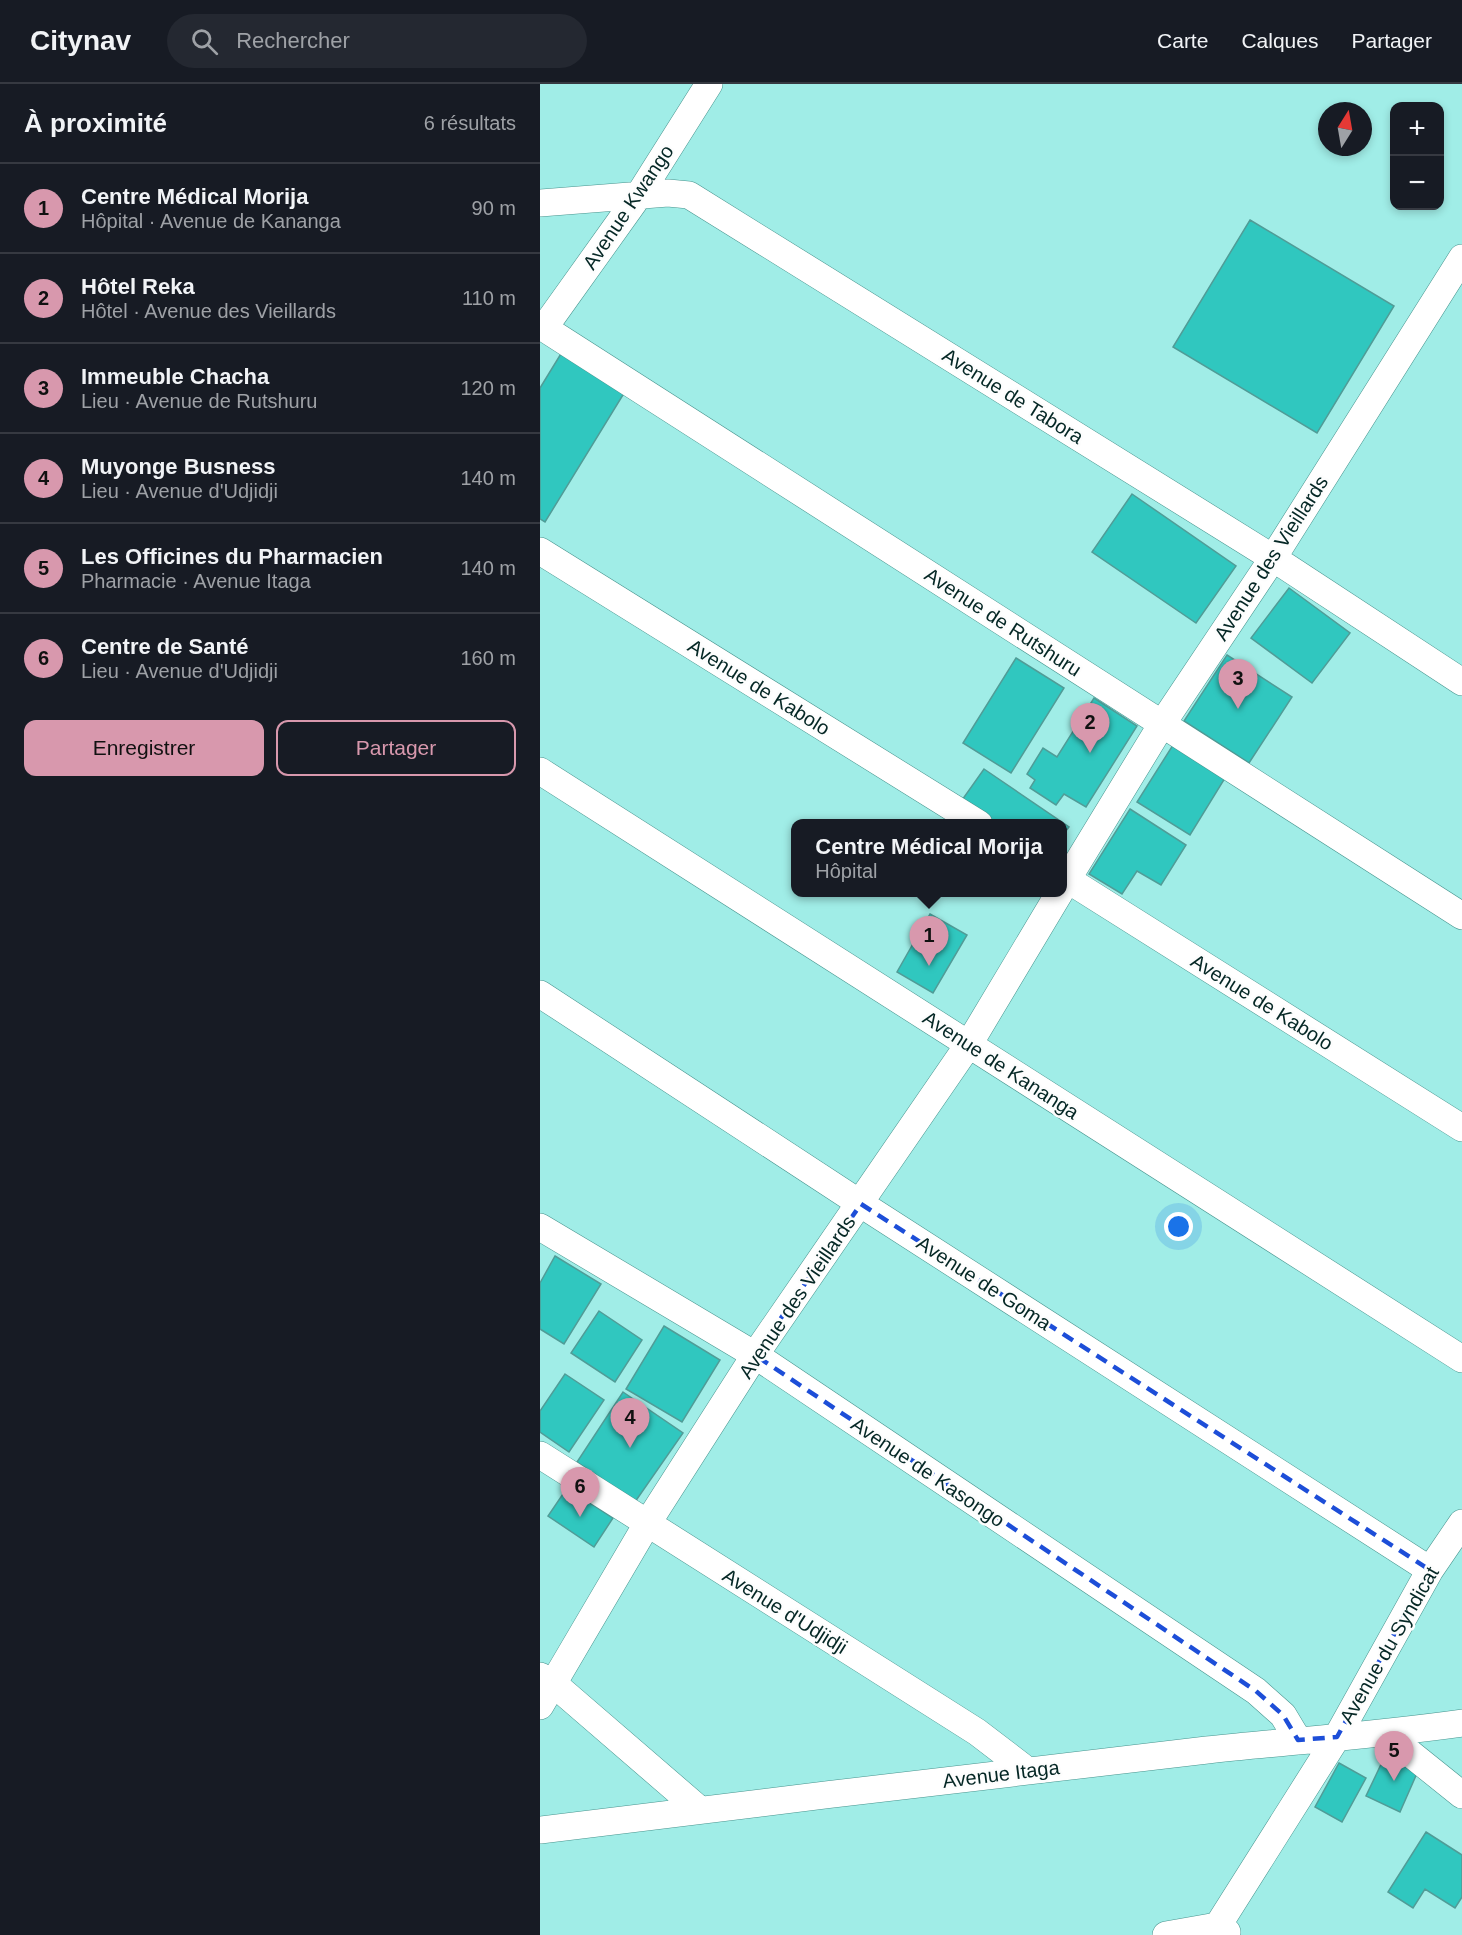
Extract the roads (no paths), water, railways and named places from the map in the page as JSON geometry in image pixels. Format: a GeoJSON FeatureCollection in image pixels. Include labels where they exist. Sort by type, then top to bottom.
{"type":"FeatureCollection","features":[{"type":"Feature","properties":{"kind":"street","name":"Avenue Kwango"},"geometry":{"type":"LineString","coordinates":[[544,328],[639,195],[709,84]]}},
{"type":"Feature","properties":{"kind":"street","name":"Avenue de Tabora"},"geometry":{"type":"LineString","coordinates":[[540,203],[668,193],[689,195],[1273,558],[1462,682]]}},
{"type":"Feature","properties":{"kind":"street","name":"Avenue des Vieillards"},"geometry":{"type":"LineString","coordinates":[[1067,878],[1162,724],[1273,558],[1462,258]]}},
{"type":"Feature","properties":{"kind":"street","name":"Avenue de Rutshuru"},"geometry":{"type":"LineString","coordinates":[[544,328],[1462,916]]}},
{"type":"Feature","properties":{"kind":"street","name":"Avenue de Kabolo"},"geometry":{"type":"LineString","coordinates":[[540,551],[971,819]]}},
{"type":"Feature","properties":{"kind":"street","name":"Avenue de Kananga"},"geometry":{"type":"LineString","coordinates":[[540,771],[1462,1359]]}},
{"type":"Feature","properties":{"kind":"street","name":"Avenue de Kabolo"},"geometry":{"type":"LineString","coordinates":[[1067,886],[1462,1128]]}},
{"type":"Feature","properties":{"kind":"street","name":"Avenue des Vieillards"},"geometry":{"type":"LineString","coordinates":[[540,1706],[547,1680],[755,1355],[969,1044],[1055,897]]}},
{"type":"Feature","properties":{"kind":"street","name":"Avenue de Goma"},"geometry":{"type":"LineString","coordinates":[[540,994],[861,1204],[1430,1570]]}},
{"type":"Feature","properties":{"kind":"street","name":"Avenue de Kasongo"},"geometry":{"type":"LineString","coordinates":[[540,1227],[755,1355],[1256,1691],[1283,1715],[1298,1740]]}},
{"type":"Feature","properties":{"kind":"street","name":"Avenue d'Udjidji"},"geometry":{"type":"LineString","coordinates":[[540,1455],[977,1732],[1028,1771]]}},
{"type":"Feature","properties":{"kind":"street","name":"Avenue du Syndicat"},"geometry":{"type":"LineString","coordinates":[[1220,1932],[1336,1737],[1430,1570],[1462,1523]]}},
{"type":"Feature","properties":{"kind":"street"},"geometry":{"type":"LineString","coordinates":[[547,1680],[700,1810]]}},
{"type":"Feature","properties":{"kind":"street","name":"Avenue Itaga"},"geometry":{"type":"LineString","coordinates":[[540,1830],[1028,1771],[1298,1740],[1386,1734],[1462,1723]]}},
{"type":"Feature","properties":{"kind":"street"},"geometry":{"type":"LineString","coordinates":[[1386,1734],[1462,1795]]}},
{"type":"Feature","properties":{"kind":"street"},"geometry":{"type":"LineString","coordinates":[[1166,1935],[1220,1932]]}},
{"type":"Feature","properties":{"kind":"place","name":"Immeuble Chacha"},"geometry":{"type":"Point","coordinates":[1238,709]}},
{"type":"Feature","properties":{"kind":"place","name":"Hôtel Reka"},"geometry":{"type":"Point","coordinates":[1090,753]}},
{"type":"Feature","properties":{"kind":"place","name":"Centre Médical Morija"},"geometry":{"type":"Point","coordinates":[929,966]}},
{"type":"Feature","properties":{"kind":"place","name":"Muyonge Busness"},"geometry":{"type":"Point","coordinates":[630,1448]}},
{"type":"Feature","properties":{"kind":"place","name":"Centre de Santé"},"geometry":{"type":"Point","coordinates":[580,1517]}},
{"type":"Feature","properties":{"kind":"place","name":"Les Officines du Pharmacien"},"geometry":{"type":"Point","coordinates":[1394,1781]}}]}
